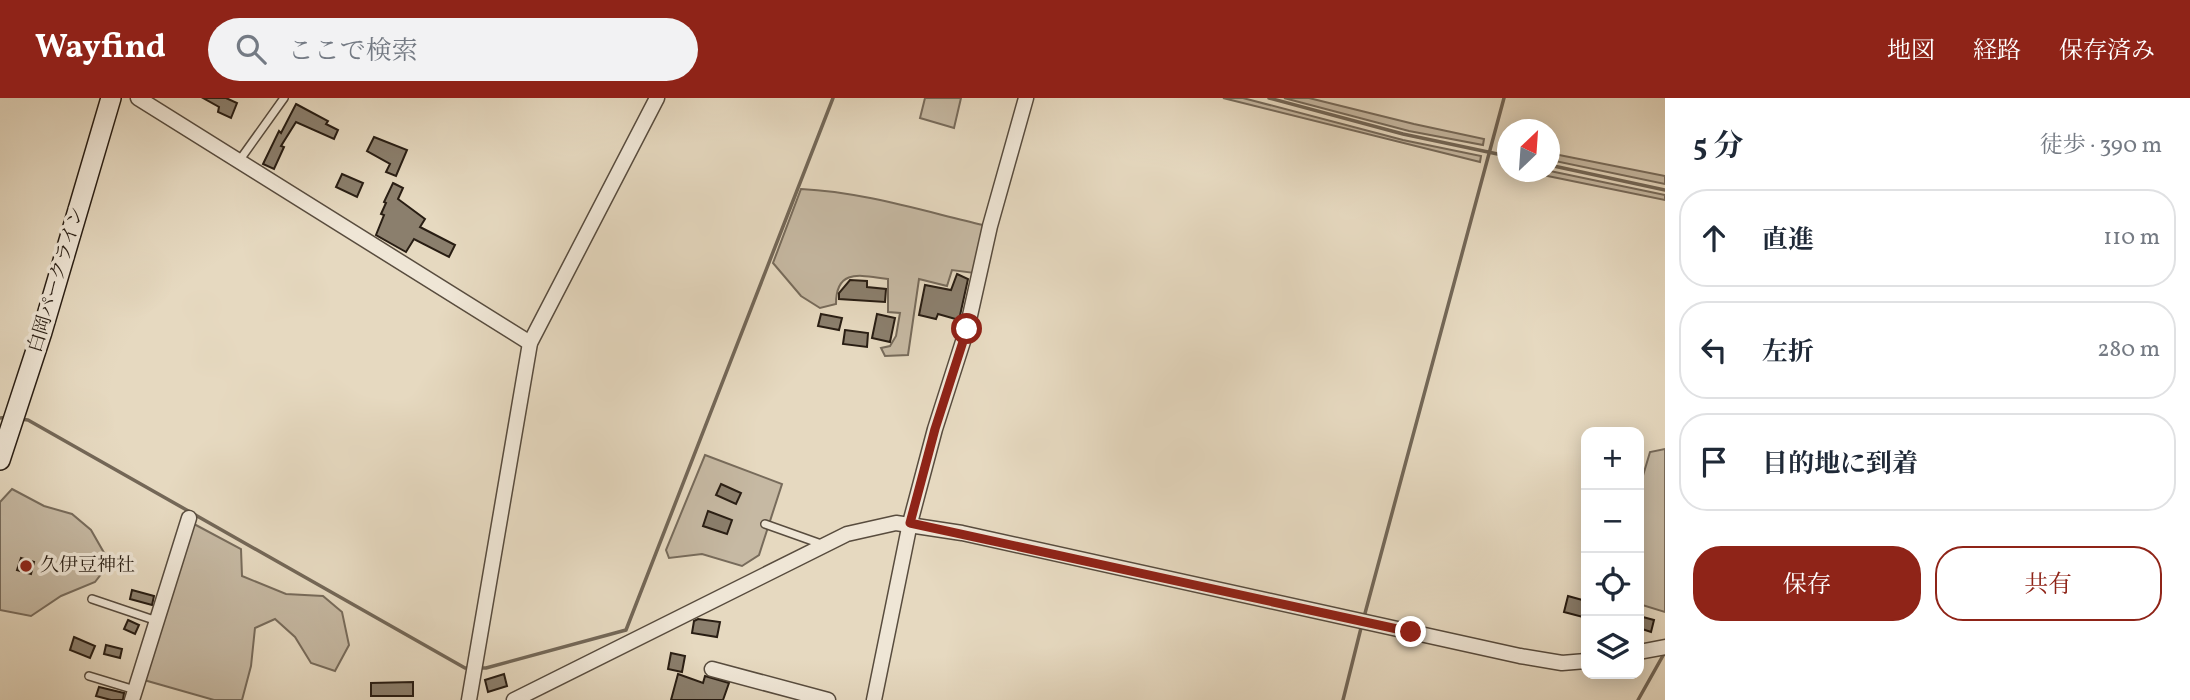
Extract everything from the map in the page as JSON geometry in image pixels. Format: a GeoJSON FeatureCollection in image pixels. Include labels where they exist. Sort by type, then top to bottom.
{"type":"FeatureCollection","features":[{"type":"Feature","properties":{"kind":"street","name":"白岡パークライン"},"geometry":{"type":"LineString","coordinates":[[0,460],[42,332],[111,98]]}},
{"type":"Feature","properties":{"kind":"street"},"geometry":{"type":"LineString","coordinates":[[138,98],[530,343]]}},
{"type":"Feature","properties":{"kind":"street"},"geometry":{"type":"LineString","coordinates":[[470,700],[530,343],[657,98]]}},
{"type":"Feature","properties":{"kind":"street"},"geometry":{"type":"LineString","coordinates":[[874,700],[910,523],[935,429],[967,329],[990,226],[1026,98]]}},
{"type":"Feature","properties":{"kind":"street"},"geometry":{"type":"LineString","coordinates":[[133,695],[189,518]]}},
{"type":"Feature","properties":{"kind":"street"},"geometry":{"type":"LineString","coordinates":[[514,700],[847,534],[896,523],[910,523],[1520,656],[1562,663],[1581,661]]}},
{"type":"Feature","properties":{"kind":"street"},"geometry":{"type":"LineString","coordinates":[[1644,651],[1665,647]]}},
{"type":"Feature","properties":{"kind":"street"},"geometry":{"type":"LineString","coordinates":[[712,669],[828,700]]}},
{"type":"Feature","properties":{"kind":"lane"},"geometry":{"type":"LineString","coordinates":[[239,161],[284,98]]}},
{"type":"Feature","properties":{"kind":"lane"},"geometry":{"type":"LineString","coordinates":[[765,524],[824,545]]}},
{"type":"Feature","properties":{"kind":"lane"},"geometry":{"type":"LineString","coordinates":[[92,599],[157,621]]}},
{"type":"Feature","properties":{"kind":"lane"},"geometry":{"type":"LineString","coordinates":[[89,676],[133,695]]}},
{"type":"Feature","properties":{"kind":"shaded area"},"geometry":{"type":"Polygon","coordinates":[[[925,98],[961,98],[954,128],[920,118],[925,98]]]}},
{"type":"Feature","properties":{"kind":"shaded area"},"geometry":{"type":"Polygon","coordinates":[[[1223,98],[1243,98],[1403,140],[1481,156],[1480,162],[1223,98]]]}},
{"type":"Feature","properties":{"kind":"shaded area"},"geometry":{"type":"Polygon","coordinates":[[[1284,98],[1309,98],[1484,139],[1483,145],[1409,131],[1284,98]]]}},
{"type":"Feature","properties":{"kind":"shaded area"},"geometry":{"type":"Polygon","coordinates":[[[1560,155],[1665,176],[1665,184],[1560,162],[1560,155]]]}},
{"type":"Feature","properties":{"kind":"shaded area"},"geometry":{"type":"Polygon","coordinates":[[[1560,173],[1665,195],[1665,200],[1560,179],[1560,173]]]}},
{"type":"Feature","properties":{"kind":"shaded area"},"geometry":{"type":"Polygon","coordinates":[[[801,189],[870,198],[983,225],[974,273],[952,270],[947,286],[919,279],[908,355],[885,356],[881,348],[890,346],[896,336],[900,313],[888,312],[888,279],[852,276],[840,284],[836,304],[820,308],[801,296],[773,263],[801,189]]]}},
{"type":"Feature","properties":{"kind":"shaded area"},"geometry":{"type":"Polygon","coordinates":[[[1665,449],[1665,612],[1644,606],[1644,472],[1650,452],[1665,449]]]}},
{"type":"Feature","properties":{"kind":"shaded area"},"geometry":{"type":"Polygon","coordinates":[[[705,455],[782,484],[759,555],[742,566],[702,554],[669,558],[666,550],[705,455]]]}},
{"type":"Feature","properties":{"kind":"shaded area"},"geometry":{"type":"Polygon","coordinates":[[[12,489],[44,506],[72,514],[91,530],[107,558],[105,569],[95,582],[61,596],[31,616],[0,610],[0,502],[12,489]]]}},
{"type":"Feature","properties":{"kind":"shaded area"},"geometry":{"type":"Polygon","coordinates":[[[194,524],[241,549],[242,576],[286,594],[323,596],[342,612],[349,645],[335,671],[311,663],[295,637],[275,619],[255,628],[251,666],[242,700],[214,700],[144,680],[194,524]]]}},
{"type":"Feature","properties":{"kind":"building"},"geometry":{"type":"Polygon","coordinates":[[[203,98],[226,98],[237,103],[231,118],[218,112],[219,107],[203,98]]]}},
{"type":"Feature","properties":{"kind":"building"},"geometry":{"type":"Polygon","coordinates":[[[296,104],[328,121],[326,124],[338,130],[334,139],[296,122],[281,146],[284,147],[274,169],[263,164],[296,104]]]}},
{"type":"Feature","properties":{"kind":"building"},"geometry":{"type":"Polygon","coordinates":[[[374,137],[407,150],[396,176],[386,172],[390,164],[367,151],[374,137]]]}},
{"type":"Feature","properties":{"kind":"building"},"geometry":{"type":"Polygon","coordinates":[[[342,174],[363,183],[357,197],[336,187],[342,174]]]}},
{"type":"Feature","properties":{"kind":"building"},"geometry":{"type":"Polygon","coordinates":[[[393,183],[403,188],[398,199],[425,219],[420,227],[455,245],[449,257],[414,239],[406,252],[376,235],[384,215],[381,214],[386,203],[384,202],[393,183]]]}},
{"type":"Feature","properties":{"kind":"building"},"geometry":{"type":"Polygon","coordinates":[[[957,274],[968,279],[959,320],[938,314],[936,319],[919,315],[925,285],[951,290],[957,274]]]}},
{"type":"Feature","properties":{"kind":"building"},"geometry":{"type":"Polygon","coordinates":[[[850,280],[867,281],[867,287],[886,289],[885,302],[839,299],[839,293],[850,280]]]}},
{"type":"Feature","properties":{"kind":"building"},"geometry":{"type":"Polygon","coordinates":[[[821,314],[842,318],[839,330],[818,326],[821,314]]]}},
{"type":"Feature","properties":{"kind":"building"},"geometry":{"type":"Polygon","coordinates":[[[877,314],[895,318],[890,342],[872,338],[877,314]]]}},
{"type":"Feature","properties":{"kind":"building"},"geometry":{"type":"Polygon","coordinates":[[[845,330],[868,333],[867,347],[843,344],[845,330]]]}},
{"type":"Feature","properties":{"kind":"building"},"geometry":{"type":"Polygon","coordinates":[[[721,484],[741,493],[736,504],[716,495],[721,484]]]}},
{"type":"Feature","properties":{"kind":"building"},"geometry":{"type":"Polygon","coordinates":[[[708,511],[732,520],[727,534],[703,526],[708,511]]]}},
{"type":"Feature","properties":{"kind":"building","name":"久伊豆神社"},"geometry":{"type":"Polygon","coordinates":[[[21,558],[34,562],[31,574],[17,570],[21,558]]]}},
{"type":"Feature","properties":{"kind":"building"},"geometry":{"type":"Polygon","coordinates":[[[132,590],[154,596],[152,605],[130,599],[132,590]]]}},
{"type":"Feature","properties":{"kind":"building"},"geometry":{"type":"Polygon","coordinates":[[[1568,596],[1581,600],[1581,616],[1564,612],[1568,596]]]}},
{"type":"Feature","properties":{"kind":"building"},"geometry":{"type":"Polygon","coordinates":[[[1644,617],[1654,620],[1651,632],[1644,630],[1644,617]]]}},
{"type":"Feature","properties":{"kind":"building"},"geometry":{"type":"Polygon","coordinates":[[[698,619],[720,622],[717,637],[692,633],[694,621],[698,619]]]}},
{"type":"Feature","properties":{"kind":"building"},"geometry":{"type":"Polygon","coordinates":[[[128,620],[139,625],[135,634],[124,629],[128,620]]]}},
{"type":"Feature","properties":{"kind":"building"},"geometry":{"type":"Polygon","coordinates":[[[74,637],[95,646],[90,658],[70,650],[74,637]]]}},
{"type":"Feature","properties":{"kind":"building"},"geometry":{"type":"Polygon","coordinates":[[[106,645],[122,649],[120,658],[104,654],[106,645]]]}},
{"type":"Feature","properties":{"kind":"building"},"geometry":{"type":"Polygon","coordinates":[[[671,653],[685,656],[682,672],[668,669],[671,653]]]}},
{"type":"Feature","properties":{"kind":"building"},"geometry":{"type":"Polygon","coordinates":[[[504,674],[507,686],[488,692],[485,680],[504,674]]]}},
{"type":"Feature","properties":{"kind":"building"},"geometry":{"type":"Polygon","coordinates":[[[678,674],[703,683],[705,676],[729,683],[723,700],[671,700],[678,674]]]}},
{"type":"Feature","properties":{"kind":"building"},"geometry":{"type":"Polygon","coordinates":[[[413,682],[413,696],[371,696],[371,683],[413,682]]]}},
{"type":"Feature","properties":{"kind":"building"},"geometry":{"type":"Polygon","coordinates":[[[99,687],[124,693],[123,700],[96,696],[99,687]]]}},
{"type":"Feature","properties":{"kind":"waterway"},"geometry":{"type":"LineString","coordinates":[[479,668],[626,630],[833,98]]}},
{"type":"Feature","properties":{"kind":"waterway"},"geometry":{"type":"LineString","coordinates":[[1269,98],[1403,134],[1497,154]]}},
{"type":"Feature","properties":{"kind":"waterway"},"geometry":{"type":"LineString","coordinates":[[1364,617],[1504,98]]}},
{"type":"Feature","properties":{"kind":"waterway"},"geometry":{"type":"LineString","coordinates":[[1560,167],[1665,190]]}},
{"type":"Feature","properties":{"kind":"waterway"},"geometry":{"type":"LineString","coordinates":[[0,418],[9,417]]}},
{"type":"Feature","properties":{"kind":"waterway"},"geometry":{"type":"LineString","coordinates":[[20,419],[28,420],[465,668],[472,668]]}},
{"type":"Feature","properties":{"kind":"waterway"},"geometry":{"type":"LineString","coordinates":[[1343,700],[1362,624]]}},
{"type":"Feature","properties":{"kind":"waterway"},"geometry":{"type":"LineString","coordinates":[[1638,700],[1665,652]]}},
{"type":"Feature","properties":{"kind":"place","name":"久伊豆神社"},"geometry":{"type":"Point","coordinates":[26,566]}},
{"type":"Feature","properties":{"kind":"route"},"geometry":{"type":"LineString","coordinates":[[967,329],[935,429],[910,523],[1411,632]]}}]}
